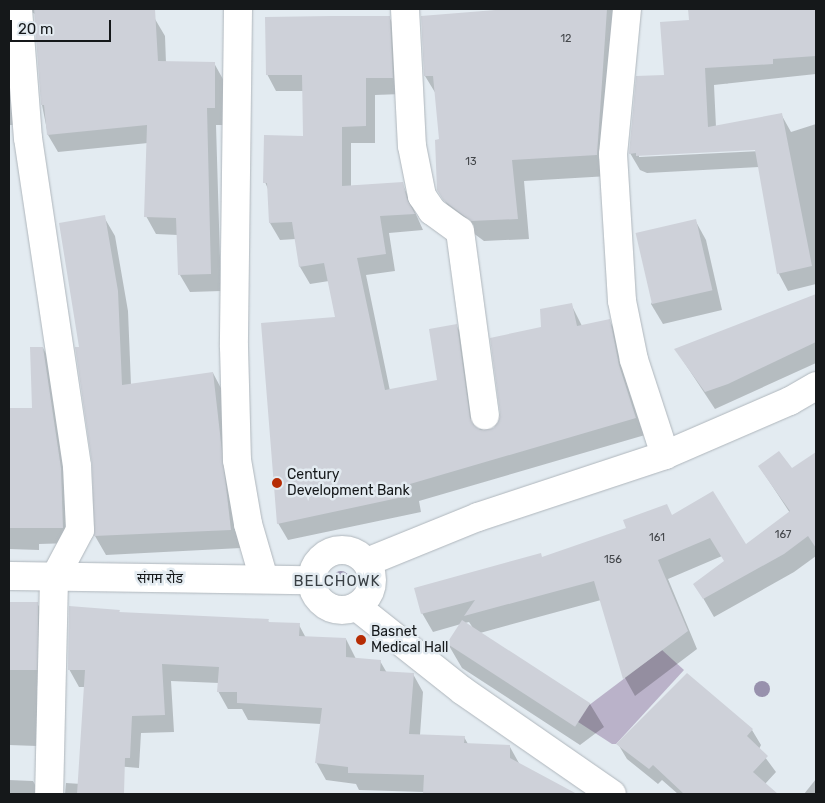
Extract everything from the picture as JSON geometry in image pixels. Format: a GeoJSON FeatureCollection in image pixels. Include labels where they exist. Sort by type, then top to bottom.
{"type":"FeatureCollection","features":[{"type":"Feature","properties":{"kind":"street"},"geometry":{"type":"LineString","coordinates":[[18,9],[28,138],[77,466],[80,530],[54,579],[49,794]]}},
{"type":"Feature","properties":{"kind":"street"},"geometry":{"type":"LineString","coordinates":[[238,9],[234,338],[237,460],[248,524],[264,579]]}},
{"type":"Feature","properties":{"kind":"street"},"geometry":{"type":"LineString","coordinates":[[405,9],[412,146],[422,196],[432,211],[460,231],[485,415]]}},
{"type":"Feature","properties":{"kind":"street"},"geometry":{"type":"LineString","coordinates":[[627,9],[613,154],[622,301],[634,360],[665,455]]}},
{"type":"Feature","properties":{"kind":"street"},"geometry":{"type":"LineString","coordinates":[[368,562],[478,517],[665,455],[790,401],[816,386]]}},
{"type":"Feature","properties":{"kind":"street"},"geometry":{"type":"LineString","coordinates":[[333,551],[352,551],[368,562],[373,582],[371,592],[358,607],[342,610],[327,607],[316,595],[311,580],[317,562],[333,551]]}},
{"type":"Feature","properties":{"kind":"street","name":"संगम रोड"},"geometry":{"type":"LineString","coordinates":[[9,576],[54,579],[311,580]]}},
{"type":"Feature","properties":{"kind":"street"},"geometry":{"type":"LineString","coordinates":[[358,607],[463,692],[612,794]]}},
{"type":"Feature","properties":{"kind":"shaded area"},"geometry":{"type":"Polygon","coordinates":[[[662,650],[684,670],[616,744],[612,744],[572,718],[662,650]]]}},
{"type":"Feature","properties":{"kind":"building"},"geometry":{"type":"Polygon","coordinates":[[[34,9],[155,9],[158,61],[215,62],[215,108],[207,108],[211,274],[178,275],[176,218],[144,217],[147,125],[47,135],[44,105],[41,105],[34,9]]]}},
{"type":"Feature","properties":{"kind":"building"},"geometry":{"type":"Polygon","coordinates":[[[508,9],[607,9],[597,155],[512,160],[518,219],[471,221],[443,200],[437,190],[435,140],[439,139],[433,76],[424,76],[421,16],[508,9]]]}},
{"type":"Feature","properties":{"kind":"building"},"geometry":{"type":"Polygon","coordinates":[[[688,9],[816,9],[816,56],[773,59],[773,64],[705,68],[708,127],[782,113],[812,266],[777,274],[755,150],[636,156],[636,153],[629,154],[636,76],[664,75],[660,22],[689,20],[688,9]]]}},
{"type":"Feature","properties":{"kind":"building"},"geometry":{"type":"Polygon","coordinates":[[[390,16],[393,78],[366,78],[366,126],[342,127],[342,186],[403,182],[407,199],[415,214],[380,216],[386,254],[357,258],[385,390],[437,380],[429,329],[457,324],[470,418],[480,430],[494,428],[500,413],[490,338],[541,327],[540,309],[572,303],[577,326],[610,319],[619,365],[636,418],[410,484],[412,495],[277,524],[261,323],[335,317],[324,263],[299,267],[292,222],[269,223],[267,183],[263,183],[264,135],[303,136],[302,75],[266,75],[265,17],[390,16]]]}},
{"type":"Feature","properties":{"kind":"building"},"geometry":{"type":"Polygon","coordinates":[[[105,215],[118,291],[122,385],[213,372],[231,530],[94,536],[92,464],[75,347],[79,347],[59,223],[105,215]]]}},
{"type":"Feature","properties":{"kind":"building"},"geometry":{"type":"Polygon","coordinates":[[[696,219],[712,290],[652,304],[636,233],[696,219]]]}},
{"type":"Feature","properties":{"kind":"building"},"geometry":{"type":"Polygon","coordinates":[[[816,294],[816,342],[728,384],[705,392],[674,349],[816,294]]]}},
{"type":"Feature","properties":{"kind":"building"},"geometry":{"type":"Polygon","coordinates":[[[30,347],[43,347],[61,468],[63,528],[9,528],[9,408],[32,408],[30,347]]]}},
{"type":"Feature","properties":{"kind":"building"},"geometry":{"type":"Polygon","coordinates":[[[779,451],[792,468],[816,452],[816,548],[808,536],[784,554],[703,599],[693,584],[724,561],[710,538],[658,560],[688,631],[623,679],[594,581],[464,616],[475,600],[421,614],[414,588],[541,553],[542,557],[626,528],[623,520],[667,504],[672,515],[713,491],[746,544],[790,511],[758,466],[779,451]]]}},
{"type":"Feature","properties":{"kind":"building"},"geometry":{"type":"Polygon","coordinates":[[[9,602],[38,602],[38,670],[9,670],[9,602]]]}},
{"type":"Feature","properties":{"kind":"building"},"geometry":{"type":"Polygon","coordinates":[[[69,606],[120,610],[119,612],[269,619],[268,622],[300,623],[299,636],[346,638],[346,657],[381,660],[380,671],[414,673],[409,734],[465,736],[464,743],[510,745],[510,758],[577,794],[423,794],[424,775],[348,773],[348,767],[315,763],[322,708],[237,703],[237,692],[217,692],[219,667],[162,664],[165,715],[132,716],[130,758],[125,758],[124,794],[77,794],[85,670],[68,670],[69,606]]]}},
{"type":"Feature","properties":{"kind":"building"},"geometry":{"type":"Polygon","coordinates":[[[462,620],[590,703],[575,727],[447,643],[462,620]]]}},
{"type":"Feature","properties":{"kind":"building"},"geometry":{"type":"Polygon","coordinates":[[[687,673],[753,729],[747,736],[768,756],[753,772],[778,794],[684,794],[653,765],[649,769],[616,744],[687,673]]]}},
{"type":"Feature","properties":{"kind":"place","name":"Century Development Bank"},"geometry":{"type":"Point","coordinates":[277,483]}},
{"type":"Feature","properties":{"kind":"place","name":"Basnet Medical Hall"},"geometry":{"type":"Point","coordinates":[361,640]}},
{"type":"Feature","properties":{"kind":"district","name":"BELCHOWK"},"geometry":{"type":"Point","coordinates":[337,582]}}]}
